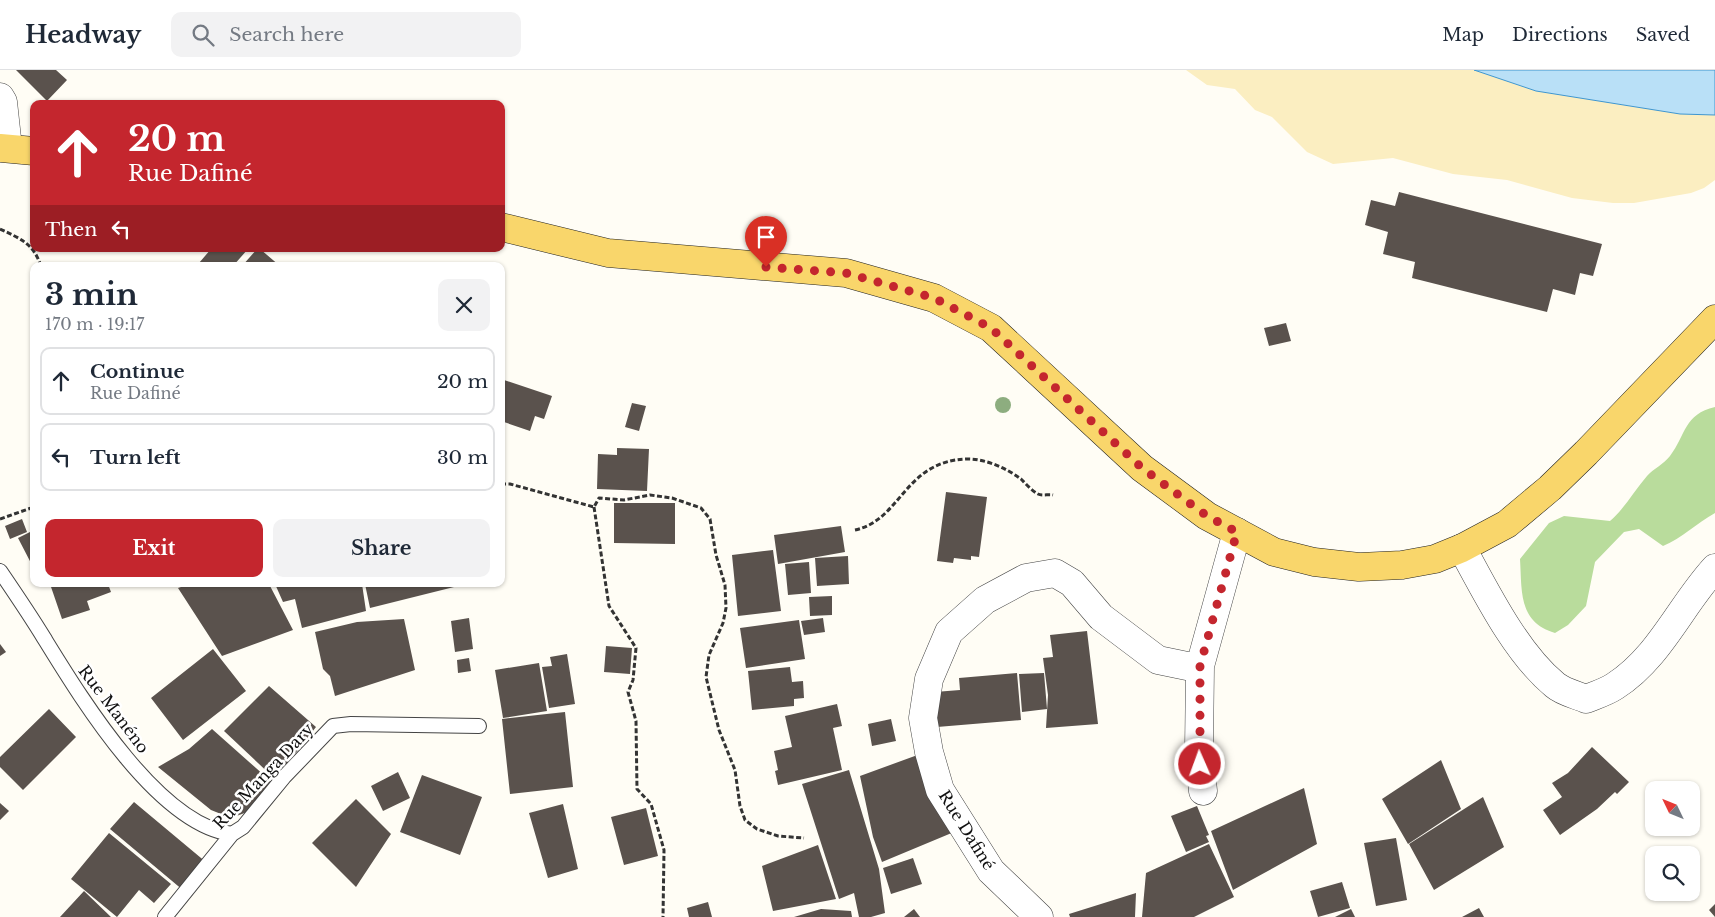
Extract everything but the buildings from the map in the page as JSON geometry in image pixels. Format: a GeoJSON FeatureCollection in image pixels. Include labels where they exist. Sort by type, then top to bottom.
{"type":"FeatureCollection","features":[{"type":"Feature","properties":{"kind":"main road"},"geometry":{"type":"LineString","coordinates":[[505,228],[608,253],[846,273],[934,298],[991,328],[1142,468],[1207,516],[1274,552],[1314,562],[1359,566],[1402,565],[1435,559],[1462,548],[1507,524],[1550,488],[1715,319]]}},
{"type":"Feature","properties":{"kind":"street"},"geometry":{"type":"LineString","coordinates":[[0,97],[3,102],[14,149]]}},
{"type":"Feature","properties":{"kind":"street"},"geometry":{"type":"LineString","coordinates":[[1203,791],[1199,751],[1200,666],[1237,532]]}},
{"type":"Feature","properties":{"kind":"street"},"geometry":{"type":"LineString","coordinates":[[1462,548],[1494,608],[1534,665],[1556,687],[1586,699],[1614,686],[1649,657],[1679,618],[1701,584],[1715,568]]}},
{"type":"Feature","properties":{"kind":"street","name":"Rue Dafiné"},"geometry":{"type":"LineString","coordinates":[[1039,917],[992,871],[940,790],[929,752],[923,718],[929,679],[948,632],[985,600],[1026,578],[1054,573],[1072,583],[1102,617],[1158,660],[1187,666],[1200,666]]}},
{"type":"Feature","properties":{"kind":"lane","name":"Rue Manéno"},"geometry":{"type":"LineString","coordinates":[[0,571],[79,696],[120,751],[153,787],[187,814],[215,832],[232,834]]}},
{"type":"Feature","properties":{"kind":"lane","name":"Rue Manga Dary"},"geometry":{"type":"LineString","coordinates":[[165,917],[232,834],[243,827],[284,777],[333,726],[351,724],[480,726]]}},
{"type":"Feature","properties":{"kind":"path"},"geometry":{"type":"LineString","coordinates":[[0,229],[26,241],[30,246]]}},
{"type":"Feature","properties":{"kind":"path"},"geometry":{"type":"LineString","coordinates":[[856,530],[876,522],[908,486],[925,471],[954,461],[968,460],[990,463],[1016,476],[1040,495],[1053,495]]}},
{"type":"Feature","properties":{"kind":"path"},"geometry":{"type":"LineString","coordinates":[[505,484],[594,507]]}},
{"type":"Feature","properties":{"kind":"path"},"geometry":{"type":"LineString","coordinates":[[662,917],[664,850],[651,804],[637,789],[636,721],[628,692],[633,680],[636,648],[609,606],[594,507],[599,498],[624,500],[657,495],[694,504],[701,508],[710,519],[716,555],[725,585],[726,608],[725,616],[713,642],[705,670],[718,730],[735,770],[740,806],[745,820],[757,829],[778,836],[804,838]]}},
{"type":"Feature","properties":{"kind":"path"},"geometry":{"type":"LineString","coordinates":[[0,519],[30,508]]}},
{"type":"Feature","properties":{"kind":"green space"},"geometry":{"type":"Polygon","coordinates":[[[1715,407],[1715,513],[1677,539],[1663,546],[1639,529],[1624,532],[1595,562],[1586,606],[1568,625],[1555,633],[1543,628],[1534,621],[1524,604],[1520,559],[1549,523],[1564,516],[1610,521],[1647,476],[1670,456],[1691,420],[1705,410],[1715,407]]]}},
{"type":"Feature","properties":{"kind":"sand"},"geometry":{"type":"Polygon","coordinates":[[[1186,70],[1474,70],[1536,91],[1680,114],[1715,115],[1715,180],[1704,188],[1691,193],[1634,203],[1613,203],[1572,198],[1507,180],[1453,174],[1393,158],[1333,164],[1307,152],[1272,117],[1255,110],[1235,89],[1207,85],[1186,70]]]}},
{"type":"Feature","properties":{"kind":"water"},"geometry":{"type":"Polygon","coordinates":[[[1474,70],[1715,70],[1715,115],[1680,114],[1536,91],[1474,70]]]}},
{"type":"Feature","properties":{"kind":"route"},"geometry":{"type":"LineString","coordinates":[[766,267],[846,273],[934,298],[991,328],[1142,468],[1207,516],[1237,532],[1200,666],[1200,764]]}}]}
